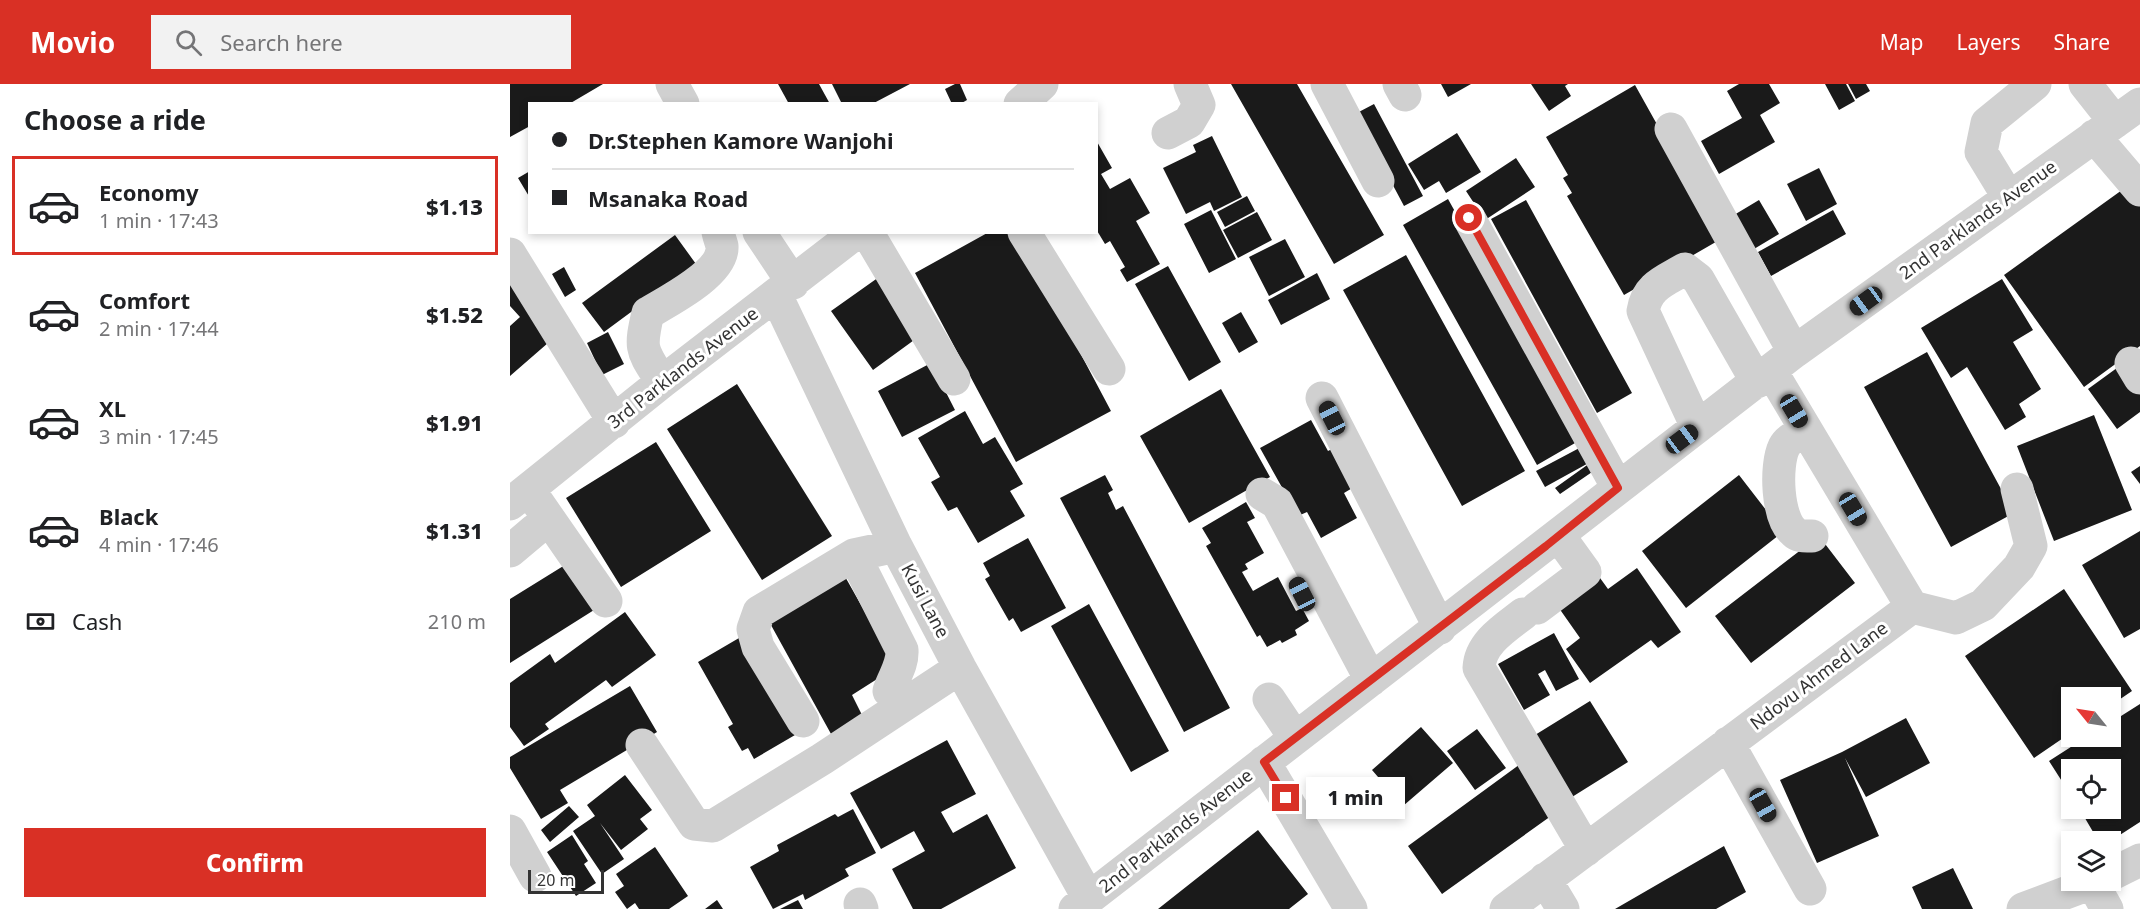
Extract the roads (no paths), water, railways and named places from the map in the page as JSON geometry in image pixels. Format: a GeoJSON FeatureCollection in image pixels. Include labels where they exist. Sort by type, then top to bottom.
{"type":"FeatureCollection","features":[{"type":"Feature","properties":{"kind":"street"},"geometry":{"type":"LineString","coordinates":[[672,84],[682,102]]}},
{"type":"Feature","properties":{"kind":"street"},"geometry":{"type":"LineString","coordinates":[[1022,102],[1042,84]]}},
{"type":"Feature","properties":{"kind":"street"},"geometry":{"type":"LineString","coordinates":[[1168,133],[1189,122],[1198,105],[1190,84]]}},
{"type":"Feature","properties":{"kind":"street"},"geometry":{"type":"LineString","coordinates":[[1327,84],[1378,181]]}},
{"type":"Feature","properties":{"kind":"street"},"geometry":{"type":"LineString","coordinates":[[2009,198],[1981,152],[1987,123],[2036,84]]}},
{"type":"Feature","properties":{"kind":"street"},"geometry":{"type":"LineString","coordinates":[[2085,84],[2116,121],[2140,190]]}},
{"type":"Feature","properties":{"kind":"street","name":"2nd Parklands Avenue"},"geometry":{"type":"LineString","coordinates":[[1082,904],[1697,427],[2116,121]]}},
{"type":"Feature","properties":{"kind":"street"},"geometry":{"type":"LineString","coordinates":[[1671,129],[1774,369],[1806,431],[1912,607],[1956,618],[1983,605],[2019,567],[2031,546],[2017,489]]}},
{"type":"Feature","properties":{"kind":"street"},"geometry":{"type":"LineString","coordinates":[[1469,218],[1618,488]]}},
{"type":"Feature","properties":{"kind":"street"},"geometry":{"type":"LineString","coordinates":[[662,382],[643,351],[643,335],[648,313],[715,267],[722,248],[718,234]]}},
{"type":"Feature","properties":{"kind":"street","name":"Kusi Lane"},"geometry":{"type":"LineString","coordinates":[[760,234],[896,546],[1082,904]]}},
{"type":"Feature","properties":{"kind":"street","name":"3rd Parklands Avenue"},"geometry":{"type":"LineString","coordinates":[[519,497],[662,382],[854,234]]}},
{"type":"Feature","properties":{"kind":"street"},"geometry":{"type":"LineString","coordinates":[[868,234],[954,379]]}},
{"type":"Feature","properties":{"kind":"street"},"geometry":{"type":"LineString","coordinates":[[1025,234],[1108,369]]}},
{"type":"Feature","properties":{"kind":"street"},"geometry":{"type":"LineString","coordinates":[[510,254],[614,422]]}},
{"type":"Feature","properties":{"kind":"street"},"geometry":{"type":"LineString","coordinates":[[1697,427],[1643,311],[1651,289],[1685,269],[1691,272],[1774,369]]}},
{"type":"Feature","properties":{"kind":"street"},"geometry":{"type":"LineString","coordinates":[[1322,398],[1440,628]]}},
{"type":"Feature","properties":{"kind":"street"},"geometry":{"type":"LineString","coordinates":[[1806,431],[1789,441],[1783,449],[1779,477],[1784,518],[1793,531],[1801,536],[1812,536]]}},
{"type":"Feature","properties":{"kind":"street"},"geometry":{"type":"LineString","coordinates":[[519,497],[606,601]]}},
{"type":"Feature","properties":{"kind":"street"},"geometry":{"type":"LineString","coordinates":[[1261,504],[1362,687]]}},
{"type":"Feature","properties":{"kind":"street"},"geometry":{"type":"LineString","coordinates":[[510,551],[535,530]]}},
{"type":"Feature","properties":{"kind":"street"},"geometry":{"type":"LineString","coordinates":[[1559,536],[1585,572],[1530,611],[1485,647],[1479,657],[1479,668],[1586,850]]}},
{"type":"Feature","properties":{"kind":"street"},"geometry":{"type":"LineString","coordinates":[[803,722],[758,647],[753,629],[759,612],[854,555],[896,546]]}},
{"type":"Feature","properties":{"kind":"street"},"geometry":{"type":"LineString","coordinates":[[854,555],[902,650],[903,663],[893,678],[889,691]]}},
{"type":"Feature","properties":{"kind":"street","name":"Ndovu Ahmed Lane"},"geometry":{"type":"LineString","coordinates":[[1506,909],[1912,607]]}},
{"type":"Feature","properties":{"kind":"street"},"geometry":{"type":"LineString","coordinates":[[642,745],[693,824],[713,826],[822,759],[960,668]]}},
{"type":"Feature","properties":{"kind":"street"},"geometry":{"type":"LineString","coordinates":[[1269,699],[1295,738]]}},
{"type":"Feature","properties":{"kind":"street"},"geometry":{"type":"LineString","coordinates":[[1728,743],[1810,889]]}},
{"type":"Feature","properties":{"kind":"street"},"geometry":{"type":"LineString","coordinates":[[1264,762],[1351,909]]}},
{"type":"Feature","properties":{"kind":"street"},"geometry":{"type":"LineString","coordinates":[[510,831],[535,876]]}},
{"type":"Feature","properties":{"kind":"street"},"geometry":{"type":"LineString","coordinates":[[2121,874],[2140,860]]}},
{"type":"Feature","properties":{"kind":"street"},"geometry":{"type":"LineString","coordinates":[[1545,879],[1563,909]]}},
{"type":"Feature","properties":{"kind":"street"},"geometry":{"type":"LineString","coordinates":[[2024,909],[2089,891]]}}]}
